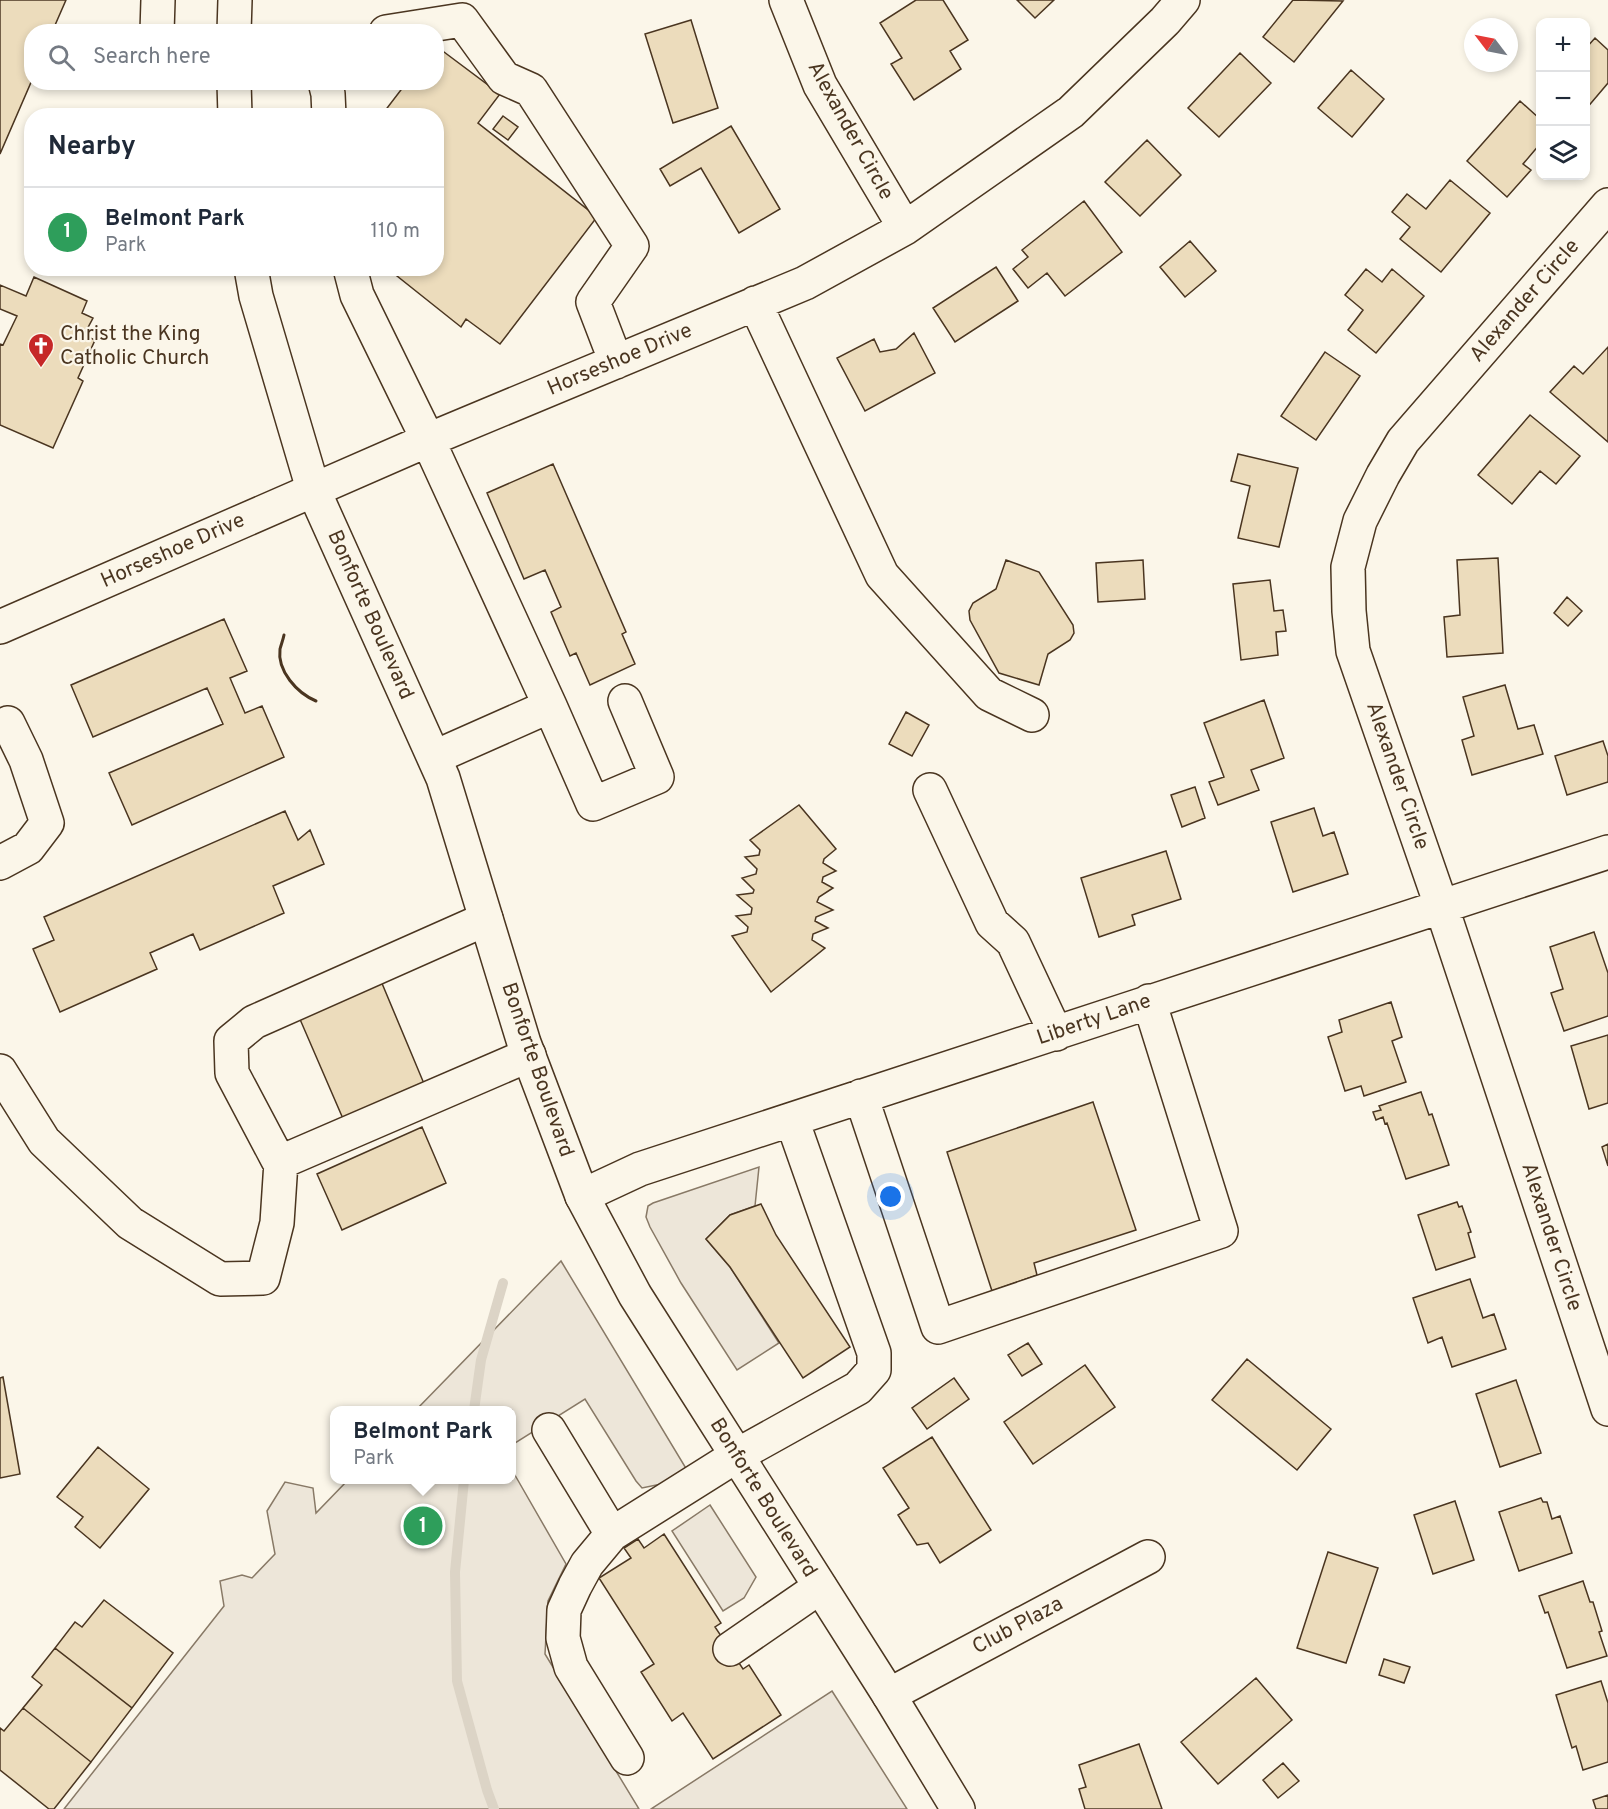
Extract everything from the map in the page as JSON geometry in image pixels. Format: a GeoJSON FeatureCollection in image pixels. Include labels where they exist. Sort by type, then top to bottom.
{"type":"FeatureCollection","features":[{"type":"Feature","properties":{"kind":"street"},"geometry":{"type":"LineString","coordinates":[[158,0],[158,24]]}},
{"type":"Feature","properties":{"kind":"street"},"geometry":{"type":"LineString","coordinates":[[234,24],[235,0]]}},
{"type":"Feature","properties":{"kind":"street","name":"Alexander Circle"},"geometry":{"type":"LineString","coordinates":[[786,0],[820,85],[905,228]]}},
{"type":"Feature","properties":{"kind":"street","name":"Horseshoe Drive"},"geometry":{"type":"LineString","coordinates":[[0,627],[313,489],[805,283],[905,228],[1071,112],[1165,21],[1183,0]]}},
{"type":"Feature","properties":{"kind":"street"},"geometry":{"type":"LineString","coordinates":[[437,24],[462,20],[504,78],[531,90],[632,246],[594,302],[616,362]]}},
{"type":"Feature","properties":{"kind":"street"},"geometry":{"type":"LineString","coordinates":[[234,90],[235,108]]}},
{"type":"Feature","properties":{"kind":"street"},"geometry":{"type":"LineString","coordinates":[[327,90],[329,108]]}},
{"type":"Feature","properties":{"kind":"street","name":"Alexander Circle"},"geometry":{"type":"LineString","coordinates":[[1608,205],[1403,441],[1360,521],[1348,567],[1353,651],[1441,905],[1608,1409]]}},
{"type":"Feature","properties":{"kind":"street","name":"Bonforte Boulevard"},"geometry":{"type":"LineString","coordinates":[[252,276],[256,296],[313,489],[443,778],[529,1055],[582,1196],[635,1295],[889,1695],[958,1809]]}},
{"type":"Feature","properties":{"kind":"street"},"geometry":{"type":"LineString","coordinates":[[352,276],[357,295],[428,440],[593,804],[657,777],[625,701]]}},
{"type":"Feature","properties":{"kind":"street"},"geometry":{"type":"LineString","coordinates":[[755,303],[882,575],[989,694],[1032,715]]}},
{"type":"Feature","properties":{"kind":"street"},"geometry":{"type":"LineString","coordinates":[[435,757],[550,706]]}},
{"type":"Feature","properties":{"kind":"street"},"geometry":{"type":"LineString","coordinates":[[0,863],[28,848],[47,823],[26,760],[8,723]]}},
{"type":"Feature","properties":{"kind":"street"},"geometry":{"type":"LineString","coordinates":[[930,790],[992,923],[1013,942],[1056,1034]]}},
{"type":"Feature","properties":{"kind":"street","name":"Liberty Lane"},"geometry":{"type":"LineString","coordinates":[[582,1196],[640,1169],[1608,852]]}},
{"type":"Feature","properties":{"kind":"street"},"geometry":{"type":"LineString","coordinates":[[0,1071],[44,1141],[130,1223],[220,1280],[262,1278],[277,1223],[281,1162],[232,1073],[231,1041],[254,1022],[486,919]]}},
{"type":"Feature","properties":{"kind":"street"},"geometry":{"type":"LineString","coordinates":[[861,1096],[938,1327],[1221,1231],[1149,1001]]}},
{"type":"Feature","properties":{"kind":"street"},"geometry":{"type":"LineString","coordinates":[[281,1162],[529,1055]]}},
{"type":"Feature","properties":{"kind":"street"},"geometry":{"type":"LineString","coordinates":[[627,1758],[571,1667],[563,1638],[564,1610],[587,1564],[612,1534],[736,1456],[858,1388],[874,1370],[874,1353],[792,1120]]}},
{"type":"Feature","properties":{"kind":"street"},"geometry":{"type":"LineString","coordinates":[[549,1430],[612,1534]]}},
{"type":"Feature","properties":{"kind":"street","name":"Club Plaza"},"geometry":{"type":"LineString","coordinates":[[889,1695],[1148,1557]]}},
{"type":"Feature","properties":{"kind":"street"},"geometry":{"type":"LineString","coordinates":[[730,1649],[820,1587]]}},
{"type":"Feature","properties":{"kind":"shaded area"},"geometry":{"type":"Polygon","coordinates":[[[759,1167],[755,1206],[730,1215],[706,1239],[730,1267],[779,1343],[737,1370],[681,1283],[646,1217],[648,1206],[653,1203],[759,1167]]]}},
{"type":"Feature","properties":{"kind":"shaded area"},"geometry":{"type":"Polygon","coordinates":[[[561,1261],[687,1470],[666,1483],[642,1488],[585,1399],[516,1442],[516,1406],[420,1406],[561,1261]]]}},
{"type":"Feature","properties":{"kind":"shaded area"},"geometry":{"type":"Polygon","coordinates":[[[516,1477],[566,1564],[548,1601],[545,1654],[639,1809],[64,1809],[224,1606],[220,1581],[242,1575],[252,1578],[275,1554],[267,1511],[285,1482],[313,1488],[316,1513],[344,1484],[516,1484],[516,1477]]]}},
{"type":"Feature","properties":{"kind":"shaded area"},"geometry":{"type":"Polygon","coordinates":[[[710,1505],[756,1577],[744,1598],[723,1611],[672,1531],[710,1505]]]}},
{"type":"Feature","properties":{"kind":"shaded area"},"geometry":{"type":"Polygon","coordinates":[[[832,1691],[907,1809],[651,1809],[832,1691]]]}},
{"type":"Feature","properties":{"kind":"building"},"geometry":{"type":"Polygon","coordinates":[[[0,0],[66,0],[56,24],[24,24],[24,90],[28,90],[0,154],[0,0]]]}},
{"type":"Feature","properties":{"kind":"building"},"geometry":{"type":"Polygon","coordinates":[[[916,0],[943,0],[968,40],[950,51],[961,69],[914,100],[891,64],[902,58],[880,23],[916,0]]]}},
{"type":"Feature","properties":{"kind":"building"},"geometry":{"type":"Polygon","coordinates":[[[1017,0],[1054,0],[1035,18],[1017,0]]]}},
{"type":"Feature","properties":{"kind":"building"},"geometry":{"type":"Polygon","coordinates":[[[1293,0],[1343,1],[1294,62],[1263,37],[1293,0]]]}},
{"type":"Feature","properties":{"kind":"building"},"geometry":{"type":"Polygon","coordinates":[[[691,20],[718,108],[673,123],[645,34],[691,20]]]}},
{"type":"Feature","properties":{"kind":"building"},"geometry":{"type":"Polygon","coordinates":[[[1595,38],[1608,50],[1608,83],[1590,104],[1590,72],[1590,44],[1595,38]]]}},
{"type":"Feature","properties":{"kind":"building"},"geometry":{"type":"Polygon","coordinates":[[[444,52],[500,94],[478,123],[597,217],[500,344],[466,319],[461,327],[397,276],[444,276],[444,108],[387,108],[401,90],[444,90],[444,52]]]}},
{"type":"Feature","properties":{"kind":"building"},"geometry":{"type":"Polygon","coordinates":[[[1240,53],[1271,83],[1219,137],[1188,108],[1240,53]]]}},
{"type":"Feature","properties":{"kind":"building"},"geometry":{"type":"Polygon","coordinates":[[[1351,70],[1384,99],[1352,137],[1318,108],[1351,70]]]}},
{"type":"Feature","properties":{"kind":"building"},"geometry":{"type":"Polygon","coordinates":[[[1520,101],[1536,115],[1536,149],[1523,164],[1531,170],[1507,197],[1467,161],[1520,101]]]}},
{"type":"Feature","properties":{"kind":"building"},"geometry":{"type":"Polygon","coordinates":[[[503,116],[518,127],[508,140],[493,129],[503,116]]]}},
{"type":"Feature","properties":{"kind":"building"},"geometry":{"type":"Polygon","coordinates":[[[731,126],[780,209],[739,233],[701,168],[670,186],[660,169],[731,126]]]}},
{"type":"Feature","properties":{"kind":"building"},"geometry":{"type":"Polygon","coordinates":[[[1147,140],[1181,175],[1140,216],[1105,182],[1147,140]]]}},
{"type":"Feature","properties":{"kind":"building"},"geometry":{"type":"Polygon","coordinates":[[[1450,180],[1490,213],[1441,272],[1400,239],[1410,227],[1392,212],[1407,194],[1426,209],[1450,180]]]}},
{"type":"Feature","properties":{"kind":"building"},"geometry":{"type":"Polygon","coordinates":[[[1084,201],[1122,252],[1065,296],[1047,273],[1028,288],[1013,269],[1028,257],[1022,250],[1084,201]]]}},
{"type":"Feature","properties":{"kind":"building"},"geometry":{"type":"Polygon","coordinates":[[[1190,241],[1216,271],[1185,297],[1160,267],[1190,241]]]}},
{"type":"Feature","properties":{"kind":"building"},"geometry":{"type":"Polygon","coordinates":[[[996,267],[1018,301],[955,342],[933,308],[996,267]]]}},
{"type":"Feature","properties":{"kind":"building"},"geometry":{"type":"Polygon","coordinates":[[[1366,269],[1382,282],[1392,269],[1424,296],[1376,353],[1348,330],[1363,310],[1345,295],[1366,269]]]}},
{"type":"Feature","properties":{"kind":"building","name":"Christ the King Catholic Church"},"geometry":{"type":"Polygon","coordinates":[[[34,277],[87,301],[82,313],[93,318],[84,335],[95,340],[78,378],[83,381],[53,448],[0,425],[0,344],[3,345],[17,316],[0,309],[0,285],[26,296],[34,277]]]}},
{"type":"Feature","properties":{"kind":"building"},"geometry":{"type":"Polygon","coordinates":[[[914,333],[935,373],[865,411],[837,358],[874,339],[880,352],[896,349],[914,333]]]}},
{"type":"Feature","properties":{"kind":"building"},"geometry":{"type":"Polygon","coordinates":[[[1608,347],[1608,442],[1550,392],[1574,366],[1583,374],[1608,347]]]}},
{"type":"Feature","properties":{"kind":"building"},"geometry":{"type":"Polygon","coordinates":[[[1325,352],[1360,376],[1316,440],[1281,416],[1325,352]]]}},
{"type":"Feature","properties":{"kind":"building"},"geometry":{"type":"Polygon","coordinates":[[[1530,415],[1580,456],[1556,484],[1540,471],[1512,504],[1478,475],[1530,415]]]}},
{"type":"Feature","properties":{"kind":"building"},"geometry":{"type":"Polygon","coordinates":[[[1238,454],[1298,468],[1279,547],[1238,538],[1250,486],[1231,481],[1238,454]]]}},
{"type":"Feature","properties":{"kind":"building"},"geometry":{"type":"Polygon","coordinates":[[[553,464],[626,632],[622,634],[635,664],[590,685],[576,653],[570,656],[551,612],[561,607],[545,570],[524,579],[487,493],[553,464]]]}},
{"type":"Feature","properties":{"kind":"building"},"geometry":{"type":"Polygon","coordinates":[[[1498,558],[1503,653],[1447,657],[1444,617],[1460,615],[1457,560],[1498,558]]]}},
{"type":"Feature","properties":{"kind":"building"},"geometry":{"type":"Polygon","coordinates":[[[1006,560],[1039,572],[1073,625],[1074,633],[1070,640],[1048,654],[1039,685],[999,673],[970,620],[969,611],[973,603],[996,589],[1006,560]]]}},
{"type":"Feature","properties":{"kind":"building"},"geometry":{"type":"Polygon","coordinates":[[[1143,560],[1145,599],[1098,602],[1096,563],[1143,560]]]}},
{"type":"Feature","properties":{"kind":"building"},"geometry":{"type":"Polygon","coordinates":[[[1270,580],[1274,611],[1283,610],[1286,631],[1276,632],[1278,655],[1241,660],[1233,584],[1270,580]]]}},
{"type":"Feature","properties":{"kind":"building"},"geometry":{"type":"Polygon","coordinates":[[[1567,597],[1582,611],[1568,626],[1554,613],[1567,597]]]}},
{"type":"Feature","properties":{"kind":"building"},"geometry":{"type":"Polygon","coordinates":[[[224,619],[247,671],[230,678],[245,713],[262,706],[284,757],[132,825],[109,773],[223,724],[207,688],[93,737],[71,685],[224,619]]]}},
{"type":"Feature","properties":{"kind":"building"},"geometry":{"type":"Polygon","coordinates":[[[1505,685],[1518,729],[1534,725],[1543,754],[1472,775],[1462,740],[1474,736],[1463,697],[1505,685]]]}},
{"type":"Feature","properties":{"kind":"building"},"geometry":{"type":"Polygon","coordinates":[[[1264,700],[1284,758],[1251,770],[1259,790],[1218,805],[1209,782],[1224,777],[1204,723],[1264,700]]]}},
{"type":"Feature","properties":{"kind":"building"},"geometry":{"type":"Polygon","coordinates":[[[906,712],[929,725],[912,756],[889,744],[906,712]]]}},
{"type":"Feature","properties":{"kind":"building"},"geometry":{"type":"Polygon","coordinates":[[[1603,741],[1608,756],[1608,782],[1567,795],[1555,756],[1603,741]]]}},
{"type":"Feature","properties":{"kind":"building"},"geometry":{"type":"Polygon","coordinates":[[[1195,787],[1205,818],[1182,827],[1171,795],[1195,787]]]}},
{"type":"Feature","properties":{"kind":"building"},"geometry":{"type":"Polygon","coordinates":[[[799,805],[836,849],[824,859],[823,863],[836,871],[823,877],[822,882],[833,888],[819,897],[817,902],[833,910],[816,917],[815,921],[828,928],[813,934],[812,940],[825,948],[771,992],[732,936],[747,932],[748,927],[736,916],[751,914],[752,908],[737,895],[753,893],[754,890],[742,878],[756,874],[757,869],[745,857],[759,855],[760,850],[750,840],[799,805]]]}},
{"type":"Feature","properties":{"kind":"building"},"geometry":{"type":"Polygon","coordinates":[[[1314,808],[1323,836],[1334,832],[1348,874],[1293,892],[1271,822],[1314,808]]]}},
{"type":"Feature","properties":{"kind":"building"},"geometry":{"type":"Polygon","coordinates":[[[285,811],[298,840],[310,830],[324,864],[273,886],[284,913],[200,950],[193,934],[150,953],[157,969],[60,1012],[33,949],[54,940],[44,917],[285,811]]]}},
{"type":"Feature","properties":{"kind":"building"},"geometry":{"type":"Polygon","coordinates":[[[1166,851],[1181,899],[1132,915],[1135,925],[1099,937],[1081,878],[1166,851]]]}},
{"type":"Feature","properties":{"kind":"building"},"geometry":{"type":"Polygon","coordinates":[[[1594,932],[1608,973],[1608,1016],[1564,1031],[1551,993],[1563,989],[1550,947],[1594,932]]]}},
{"type":"Feature","properties":{"kind":"building"},"geometry":{"type":"Polygon","coordinates":[[[381,981],[425,1086],[344,1121],[299,1017],[381,981]]]}},
{"type":"Feature","properties":{"kind":"building"},"geometry":{"type":"Polygon","coordinates":[[[1391,1002],[1402,1037],[1392,1041],[1406,1082],[1364,1096],[1361,1086],[1345,1091],[1328,1037],[1342,1032],[1339,1020],[1391,1002]]]}},
{"type":"Feature","properties":{"kind":"building"},"geometry":{"type":"Polygon","coordinates":[[[1608,1035],[1608,1103],[1589,1109],[1571,1046],[1608,1035]]]}},
{"type":"Feature","properties":{"kind":"building"},"geometry":{"type":"Polygon","coordinates":[[[1421,1092],[1429,1115],[1432,1114],[1449,1165],[1406,1179],[1387,1123],[1385,1124],[1383,1117],[1376,1120],[1373,1112],[1381,1110],[1379,1106],[1421,1092]]]}},
{"type":"Feature","properties":{"kind":"building"},"geometry":{"type":"Polygon","coordinates":[[[1093,1102],[1136,1230],[1034,1263],[1037,1275],[992,1291],[947,1152],[1093,1102]]]}},
{"type":"Feature","properties":{"kind":"building"},"geometry":{"type":"Polygon","coordinates":[[[422,1127],[446,1183],[342,1230],[317,1174],[422,1127]]]}},
{"type":"Feature","properties":{"kind":"building"},"geometry":{"type":"Polygon","coordinates":[[[1608,1144],[1608,1166],[1602,1147],[1608,1144]]]}},
{"type":"Feature","properties":{"kind":"building"},"geometry":{"type":"Polygon","coordinates":[[[1457,1202],[1459,1207],[1462,1206],[1471,1232],[1468,1233],[1475,1257],[1436,1270],[1418,1215],[1457,1202]]]}},
{"type":"Feature","properties":{"kind":"building"},"geometry":{"type":"Polygon","coordinates":[[[761,1204],[776,1235],[850,1347],[803,1378],[730,1267],[706,1239],[730,1215],[761,1204]]]}},
{"type":"Feature","properties":{"kind":"building"},"geometry":{"type":"Polygon","coordinates":[[[1470,1279],[1483,1318],[1494,1314],[1506,1349],[1452,1367],[1442,1337],[1428,1343],[1413,1298],[1470,1279]]]}},
{"type":"Feature","properties":{"kind":"building"},"geometry":{"type":"Polygon","coordinates":[[[1028,1343],[1042,1364],[1022,1376],[1008,1355],[1028,1343]]]}},
{"type":"Feature","properties":{"kind":"building"},"geometry":{"type":"Polygon","coordinates":[[[1247,1359],[1331,1429],[1297,1470],[1212,1400],[1247,1359]]]}},
{"type":"Feature","properties":{"kind":"building"},"geometry":{"type":"Polygon","coordinates":[[[1085,1365],[1115,1407],[1033,1464],[1004,1422],[1085,1365]]]}},
{"type":"Feature","properties":{"kind":"building"},"geometry":{"type":"Polygon","coordinates":[[[3,1377],[20,1474],[0,1478],[0,1378],[3,1377]]]}},
{"type":"Feature","properties":{"kind":"building"},"geometry":{"type":"Polygon","coordinates":[[[954,1378],[969,1399],[927,1429],[912,1408],[954,1378]]]}},
{"type":"Feature","properties":{"kind":"building"},"geometry":{"type":"Polygon","coordinates":[[[1516,1380],[1541,1453],[1500,1467],[1476,1394],[1516,1380]]]}},
{"type":"Feature","properties":{"kind":"building"},"geometry":{"type":"Polygon","coordinates":[[[932,1437],[991,1530],[940,1563],[928,1543],[917,1545],[898,1515],[909,1508],[883,1468],[932,1437]]]}},
{"type":"Feature","properties":{"kind":"building"},"geometry":{"type":"Polygon","coordinates":[[[98,1447],[149,1489],[100,1548],[75,1527],[83,1517],[57,1497],[98,1447]]]}},
{"type":"Feature","properties":{"kind":"building"},"geometry":{"type":"Polygon","coordinates":[[[1541,1498],[1543,1502],[1547,1502],[1552,1519],[1560,1516],[1572,1553],[1519,1571],[1499,1512],[1541,1498]]]}},
{"type":"Feature","properties":{"kind":"building"},"geometry":{"type":"Polygon","coordinates":[[[1455,1501],[1474,1560],[1433,1574],[1414,1515],[1455,1501]]]}},
{"type":"Feature","properties":{"kind":"building"},"geometry":{"type":"Polygon","coordinates":[[[664,1534],[721,1623],[715,1627],[743,1669],[749,1665],[781,1715],[713,1759],[683,1713],[672,1721],[641,1672],[654,1664],[599,1578],[631,1558],[624,1548],[638,1539],[644,1548],[664,1534]]]}},
{"type":"Feature","properties":{"kind":"building"},"geometry":{"type":"Polygon","coordinates":[[[1328,1552],[1378,1568],[1346,1663],[1297,1648],[1328,1552]]]}},
{"type":"Feature","properties":{"kind":"building"},"geometry":{"type":"Polygon","coordinates":[[[1583,1581],[1590,1602],[1593,1602],[1607,1656],[1567,1668],[1548,1612],[1545,1613],[1539,1596],[1583,1581]]]}},
{"type":"Feature","properties":{"kind":"building"},"geometry":{"type":"Polygon","coordinates":[[[104,1600],[173,1653],[132,1708],[55,1648],[75,1622],[82,1627],[104,1600]]]}},
{"type":"Feature","properties":{"kind":"building"},"geometry":{"type":"Polygon","coordinates":[[[55,1648],[132,1708],[91,1762],[23,1708],[42,1685],[32,1677],[55,1648]]]}},
{"type":"Feature","properties":{"kind":"building"},"geometry":{"type":"Polygon","coordinates":[[[1384,1659],[1410,1667],[1404,1683],[1379,1675],[1384,1659]]]}},
{"type":"Feature","properties":{"kind":"building"},"geometry":{"type":"Polygon","coordinates":[[[1256,1678],[1292,1720],[1218,1784],[1181,1742],[1256,1678]]]}},
{"type":"Feature","properties":{"kind":"building"},"geometry":{"type":"Polygon","coordinates":[[[1601,1681],[1608,1703],[1608,1762],[1583,1770],[1576,1746],[1572,1748],[1556,1695],[1601,1681]]]}},
{"type":"Feature","properties":{"kind":"building"},"geometry":{"type":"Polygon","coordinates":[[[23,1708],[91,1762],[54,1809],[49,1809],[0,1770],[0,1728],[4,1731],[23,1708]]]}},
{"type":"Feature","properties":{"kind":"building"},"geometry":{"type":"Polygon","coordinates":[[[1139,1744],[1162,1809],[1085,1809],[1079,1789],[1086,1787],[1079,1765],[1139,1744]]]}},
{"type":"Feature","properties":{"kind":"building"},"geometry":{"type":"Polygon","coordinates":[[[1283,1763],[1299,1781],[1278,1798],[1263,1780],[1283,1763]]]}},
{"type":"Feature","properties":{"kind":"building"},"geometry":{"type":"Polygon","coordinates":[[[1608,1795],[1608,1809],[1596,1809],[1593,1800],[1608,1795]]]}},
{"type":"Feature","properties":{"kind":"waterway"},"geometry":{"type":"LineString","coordinates":[[475,1406],[481,1360],[503,1283]]}},
{"type":"Feature","properties":{"kind":"waterway"},"geometry":{"type":"LineString","coordinates":[[464,1484],[455,1572],[457,1681],[494,1809]]}},
{"type":"Feature","properties":{"kind":"wall"},"geometry":{"type":"LineString","coordinates":[[284,635],[280,657],[285,673],[295,687],[316,701]]}},
{"type":"Feature","properties":{"kind":"place","name":"Christ the King Catholic Church"},"geometry":{"type":"Point","coordinates":[41,369]}},
{"type":"Feature","properties":{"kind":"place","name":"Belmont Park"},"geometry":{"type":"Point","coordinates":[423,1526]}}]}
